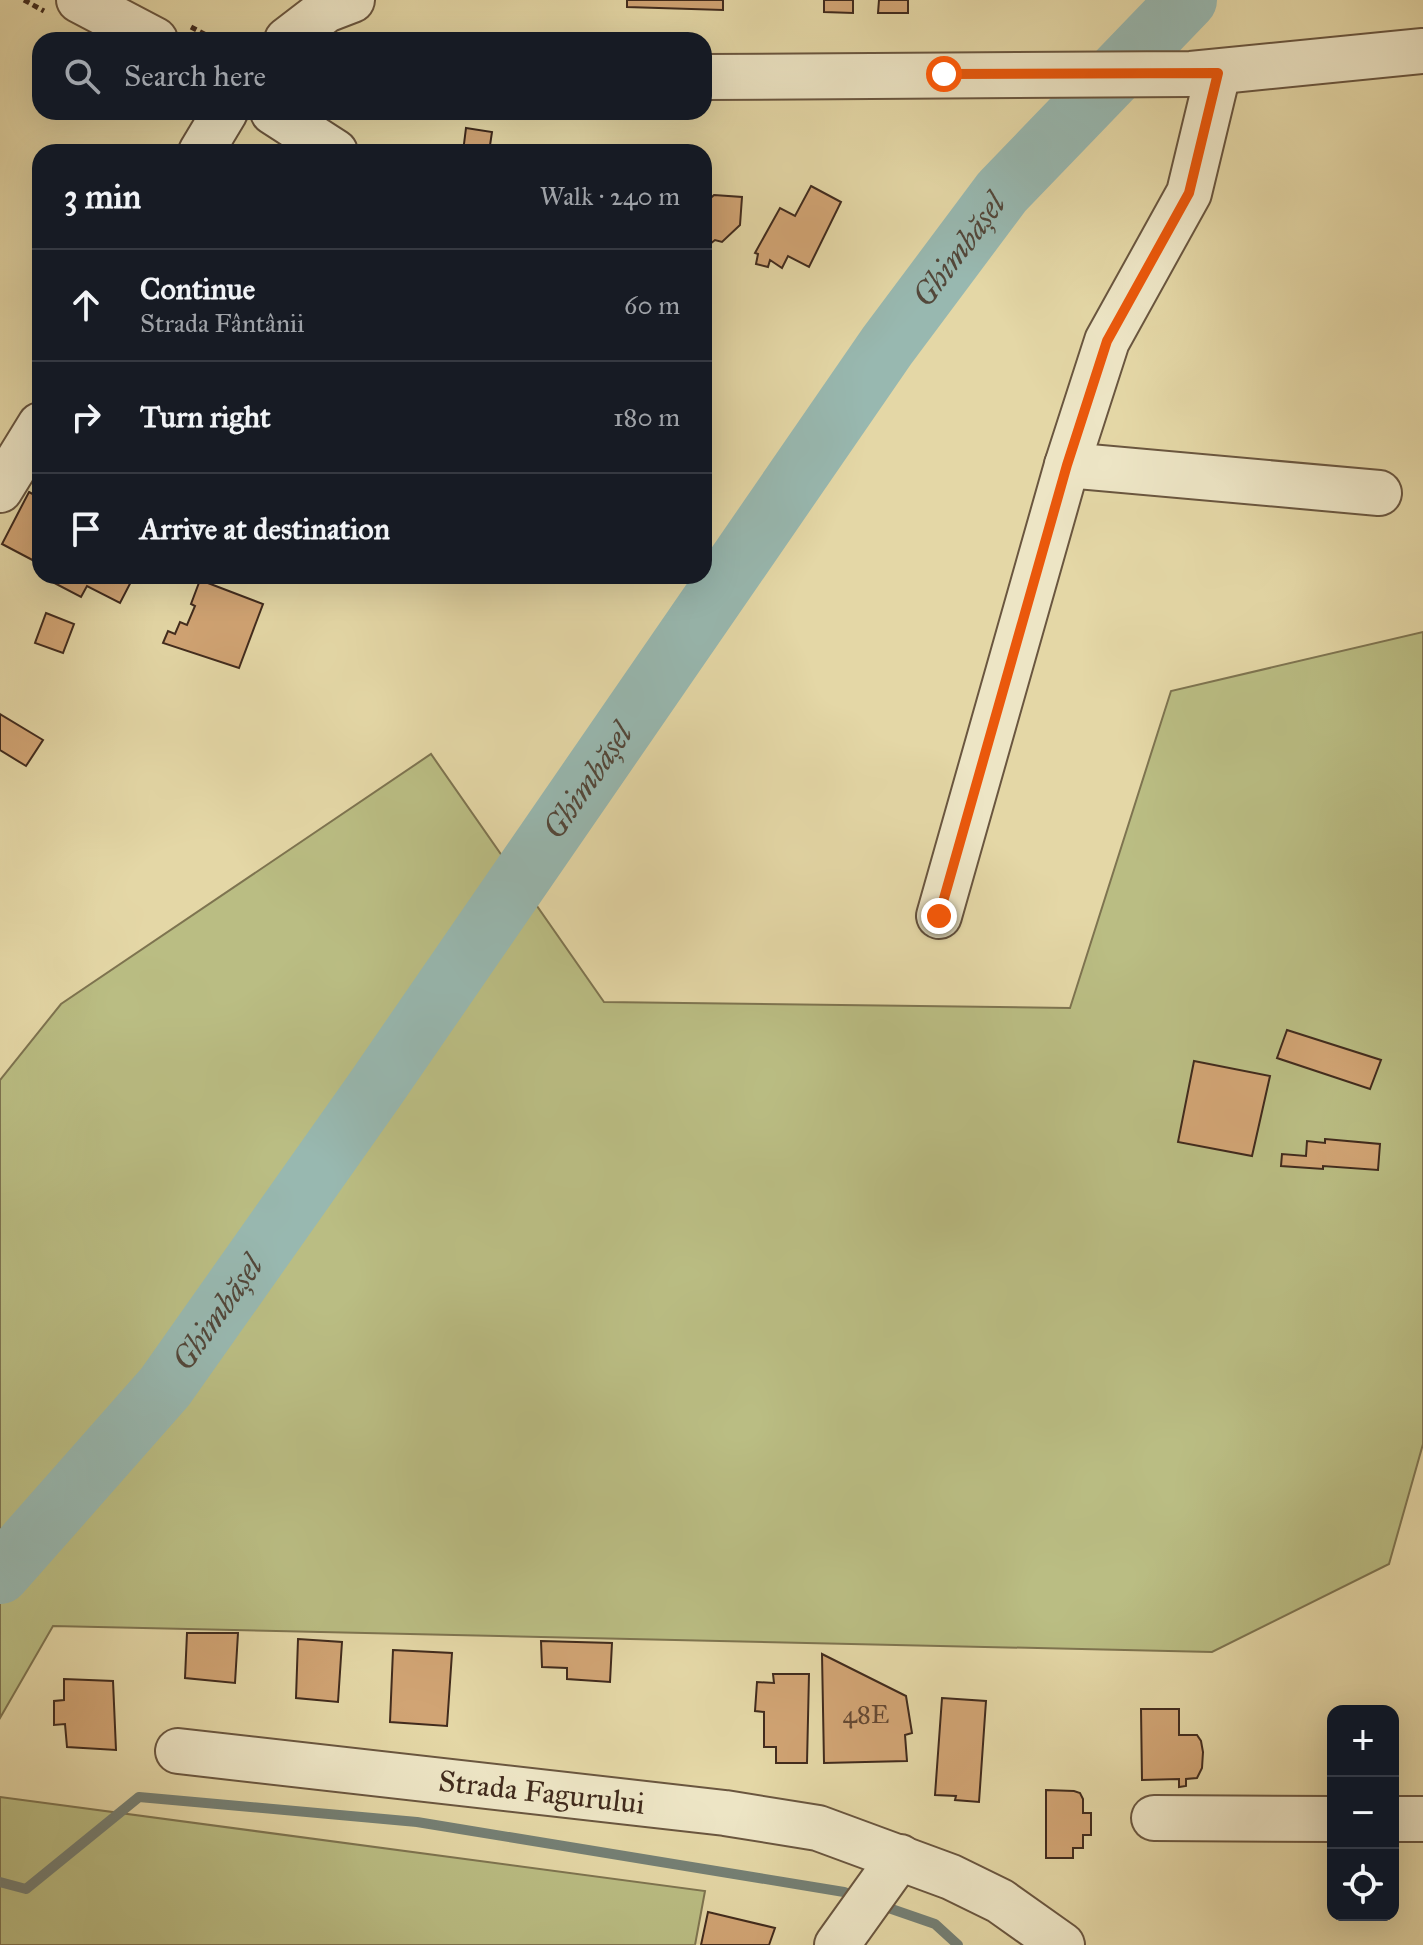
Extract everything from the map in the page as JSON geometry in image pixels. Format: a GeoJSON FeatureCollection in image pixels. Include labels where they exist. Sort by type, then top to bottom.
{"type":"FeatureCollection","features":[{"type":"Feature","properties":{"kind":"street"},"geometry":{"type":"LineString","coordinates":[[79,0],[140,32]]}},
{"type":"Feature","properties":{"kind":"street"},"geometry":{"type":"LineString","coordinates":[[292,21],[352,0]]}},
{"type":"Feature","properties":{"kind":"street"},"geometry":{"type":"LineString","coordinates":[[712,77],[1204,74],[1423,51]]}},
{"type":"Feature","properties":{"kind":"street"},"geometry":{"type":"LineString","coordinates":[[939,916],[1067,465],[1107,341],[1189,193],[1204,74]]}},
{"type":"Feature","properties":{"kind":"street"},"geometry":{"type":"LineString","coordinates":[[206,144],[220,120]]}},
{"type":"Feature","properties":{"kind":"street"},"geometry":{"type":"LineString","coordinates":[[285,120],[323,144]]}},
{"type":"Feature","properties":{"kind":"street"},"geometry":{"type":"LineString","coordinates":[[0,490],[32,438]]}},
{"type":"Feature","properties":{"kind":"street"},"geometry":{"type":"LineString","coordinates":[[1067,465],[1379,493]]}},
{"type":"Feature","properties":{"kind":"street","name":"Strada Fagurului"},"geometry":{"type":"LineString","coordinates":[[178,1751],[725,1813],[818,1828],[868,1901],[951,1877],[1000,1901],[1062,1945]]}},
{"type":"Feature","properties":{"kind":"street"},"geometry":{"type":"LineString","coordinates":[[1154,1818],[1327,1819]]}},
{"type":"Feature","properties":{"kind":"street"},"geometry":{"type":"LineString","coordinates":[[1399,1819],[1423,1819]]}},
{"type":"Feature","properties":{"kind":"green space"},"geometry":{"type":"Polygon","coordinates":[[[1423,632],[1423,1444],[1389,1564],[1212,1652],[53,1626],[0,1718],[0,1080],[61,1004],[431,754],[604,1002],[1070,1008],[1171,691],[1423,632]]]}},
{"type":"Feature","properties":{"kind":"green space"},"geometry":{"type":"Polygon","coordinates":[[[0,1797],[705,1891],[695,1945],[0,1945],[0,1797]]]}},
{"type":"Feature","properties":{"kind":"building"},"geometry":{"type":"Polygon","coordinates":[[[627,0],[723,0],[723,10],[627,7],[627,0]]]}},
{"type":"Feature","properties":{"kind":"building"},"geometry":{"type":"Polygon","coordinates":[[[824,0],[853,0],[853,13],[824,12],[824,0]]]}},
{"type":"Feature","properties":{"kind":"building"},"geometry":{"type":"Polygon","coordinates":[[[879,0],[908,0],[908,13],[878,13],[879,0]]]}},
{"type":"Feature","properties":{"kind":"building"},"geometry":{"type":"Polygon","coordinates":[[[466,128],[492,132],[490,144],[464,144],[466,128]]]}},
{"type":"Feature","properties":{"kind":"building"},"geometry":{"type":"Polygon","coordinates":[[[811,186],[841,202],[809,267],[788,256],[782,268],[770,260],[768,267],[756,264],[758,254],[755,253],[780,208],[795,216],[811,186]]]}},
{"type":"Feature","properties":{"kind":"building"},"geometry":{"type":"Polygon","coordinates":[[[712,197],[742,197],[740,225],[722,242],[712,242],[712,197]]]}},
{"type":"Feature","properties":{"kind":"building"},"geometry":{"type":"Polygon","coordinates":[[[29,492],[32,494],[32,560],[2,544],[29,492]]]}},
{"type":"Feature","properties":{"kind":"building"},"geometry":{"type":"Polygon","coordinates":[[[56,584],[130,584],[120,603],[87,586],[81,597],[56,584]]]}},
{"type":"Feature","properties":{"kind":"building"},"geometry":{"type":"Polygon","coordinates":[[[198,584],[210,584],[263,604],[239,668],[163,643],[168,631],[175,634],[180,622],[187,625],[195,606],[191,604],[198,584]]]}},
{"type":"Feature","properties":{"kind":"building"},"geometry":{"type":"Polygon","coordinates":[[[46,613],[74,624],[63,653],[35,643],[46,613]]]}},
{"type":"Feature","properties":{"kind":"building"},"geometry":{"type":"Polygon","coordinates":[[[0,714],[43,740],[26,766],[0,750],[0,714]]]}},
{"type":"Feature","properties":{"kind":"building"},"geometry":{"type":"Polygon","coordinates":[[[1287,1030],[1381,1060],[1370,1089],[1277,1058],[1287,1030]]]}},
{"type":"Feature","properties":{"kind":"building"},"geometry":{"type":"Polygon","coordinates":[[[1194,1061],[1270,1076],[1252,1156],[1178,1142],[1194,1061]]]}},
{"type":"Feature","properties":{"kind":"building"},"geometry":{"type":"Polygon","coordinates":[[[1325,1139],[1380,1144],[1378,1170],[1281,1166],[1282,1154],[1306,1156],[1307,1141],[1325,1143],[1325,1139]]]}},
{"type":"Feature","properties":{"kind":"building"},"geometry":{"type":"Polygon","coordinates":[[[187,1633],[238,1633],[235,1683],[185,1678],[187,1633]]]}},
{"type":"Feature","properties":{"kind":"building"},"geometry":{"type":"Polygon","coordinates":[[[298,1639],[342,1642],[338,1702],[296,1698],[298,1639]]]}},
{"type":"Feature","properties":{"kind":"building"},"geometry":{"type":"Polygon","coordinates":[[[541,1641],[612,1643],[610,1682],[567,1679],[567,1668],[542,1667],[541,1641]]]}},
{"type":"Feature","properties":{"kind":"building"},"geometry":{"type":"Polygon","coordinates":[[[393,1650],[452,1653],[447,1726],[390,1722],[393,1650]]]}},
{"type":"Feature","properties":{"kind":"building"},"geometry":{"type":"Polygon","coordinates":[[[822,1654],[906,1696],[912,1733],[905,1735],[907,1761],[824,1763],[822,1654]]]}},
{"type":"Feature","properties":{"kind":"building"},"geometry":{"type":"Polygon","coordinates":[[[773,1674],[809,1674],[807,1763],[776,1763],[776,1747],[764,1747],[764,1712],[755,1711],[757,1682],[774,1683],[773,1674]]]}},
{"type":"Feature","properties":{"kind":"building"},"geometry":{"type":"Polygon","coordinates":[[[64,1679],[113,1681],[116,1750],[67,1747],[65,1724],[54,1725],[54,1701],[64,1700],[64,1679]]]}},
{"type":"Feature","properties":{"kind":"building"},"geometry":{"type":"Polygon","coordinates":[[[942,1698],[986,1701],[979,1802],[935,1795],[942,1698]]]}},
{"type":"Feature","properties":{"kind":"building"},"geometry":{"type":"Polygon","coordinates":[[[1141,1709],[1179,1709],[1179,1735],[1197,1735],[1201,1741],[1202,1768],[1197,1778],[1186,1779],[1186,1786],[1179,1787],[1179,1779],[1142,1780],[1141,1709]]]}},
{"type":"Feature","properties":{"kind":"building"},"geometry":{"type":"Polygon","coordinates":[[[1046,1790],[1080,1793],[1083,1813],[1091,1813],[1091,1835],[1083,1835],[1083,1848],[1073,1848],[1073,1858],[1046,1858],[1046,1790]]]}},
{"type":"Feature","properties":{"kind":"building"},"geometry":{"type":"Polygon","coordinates":[[[708,1912],[775,1928],[769,1945],[701,1945],[708,1912]]]}},
{"type":"Feature","properties":{"kind":"waterway","name":"Ghimbășel"},"geometry":{"type":"LineString","coordinates":[[0,1574],[165,1387],[376,1088],[887,346],[1002,192],[1187,0]]}},
{"type":"Feature","properties":{"kind":"waterway"},"geometry":{"type":"LineString","coordinates":[[0,1882],[26,1889],[139,1797],[417,1822],[844,1892],[857,1897]]}},
{"type":"Feature","properties":{"kind":"waterway"},"geometry":{"type":"LineString","coordinates":[[880,1905],[935,1924],[958,1945]]}},
{"type":"Feature","properties":{"kind":"route"},"geometry":{"type":"LineString","coordinates":[[939,916],[1067,465],[1107,341],[1189,193],[1218,73],[944,74]]}}]}
